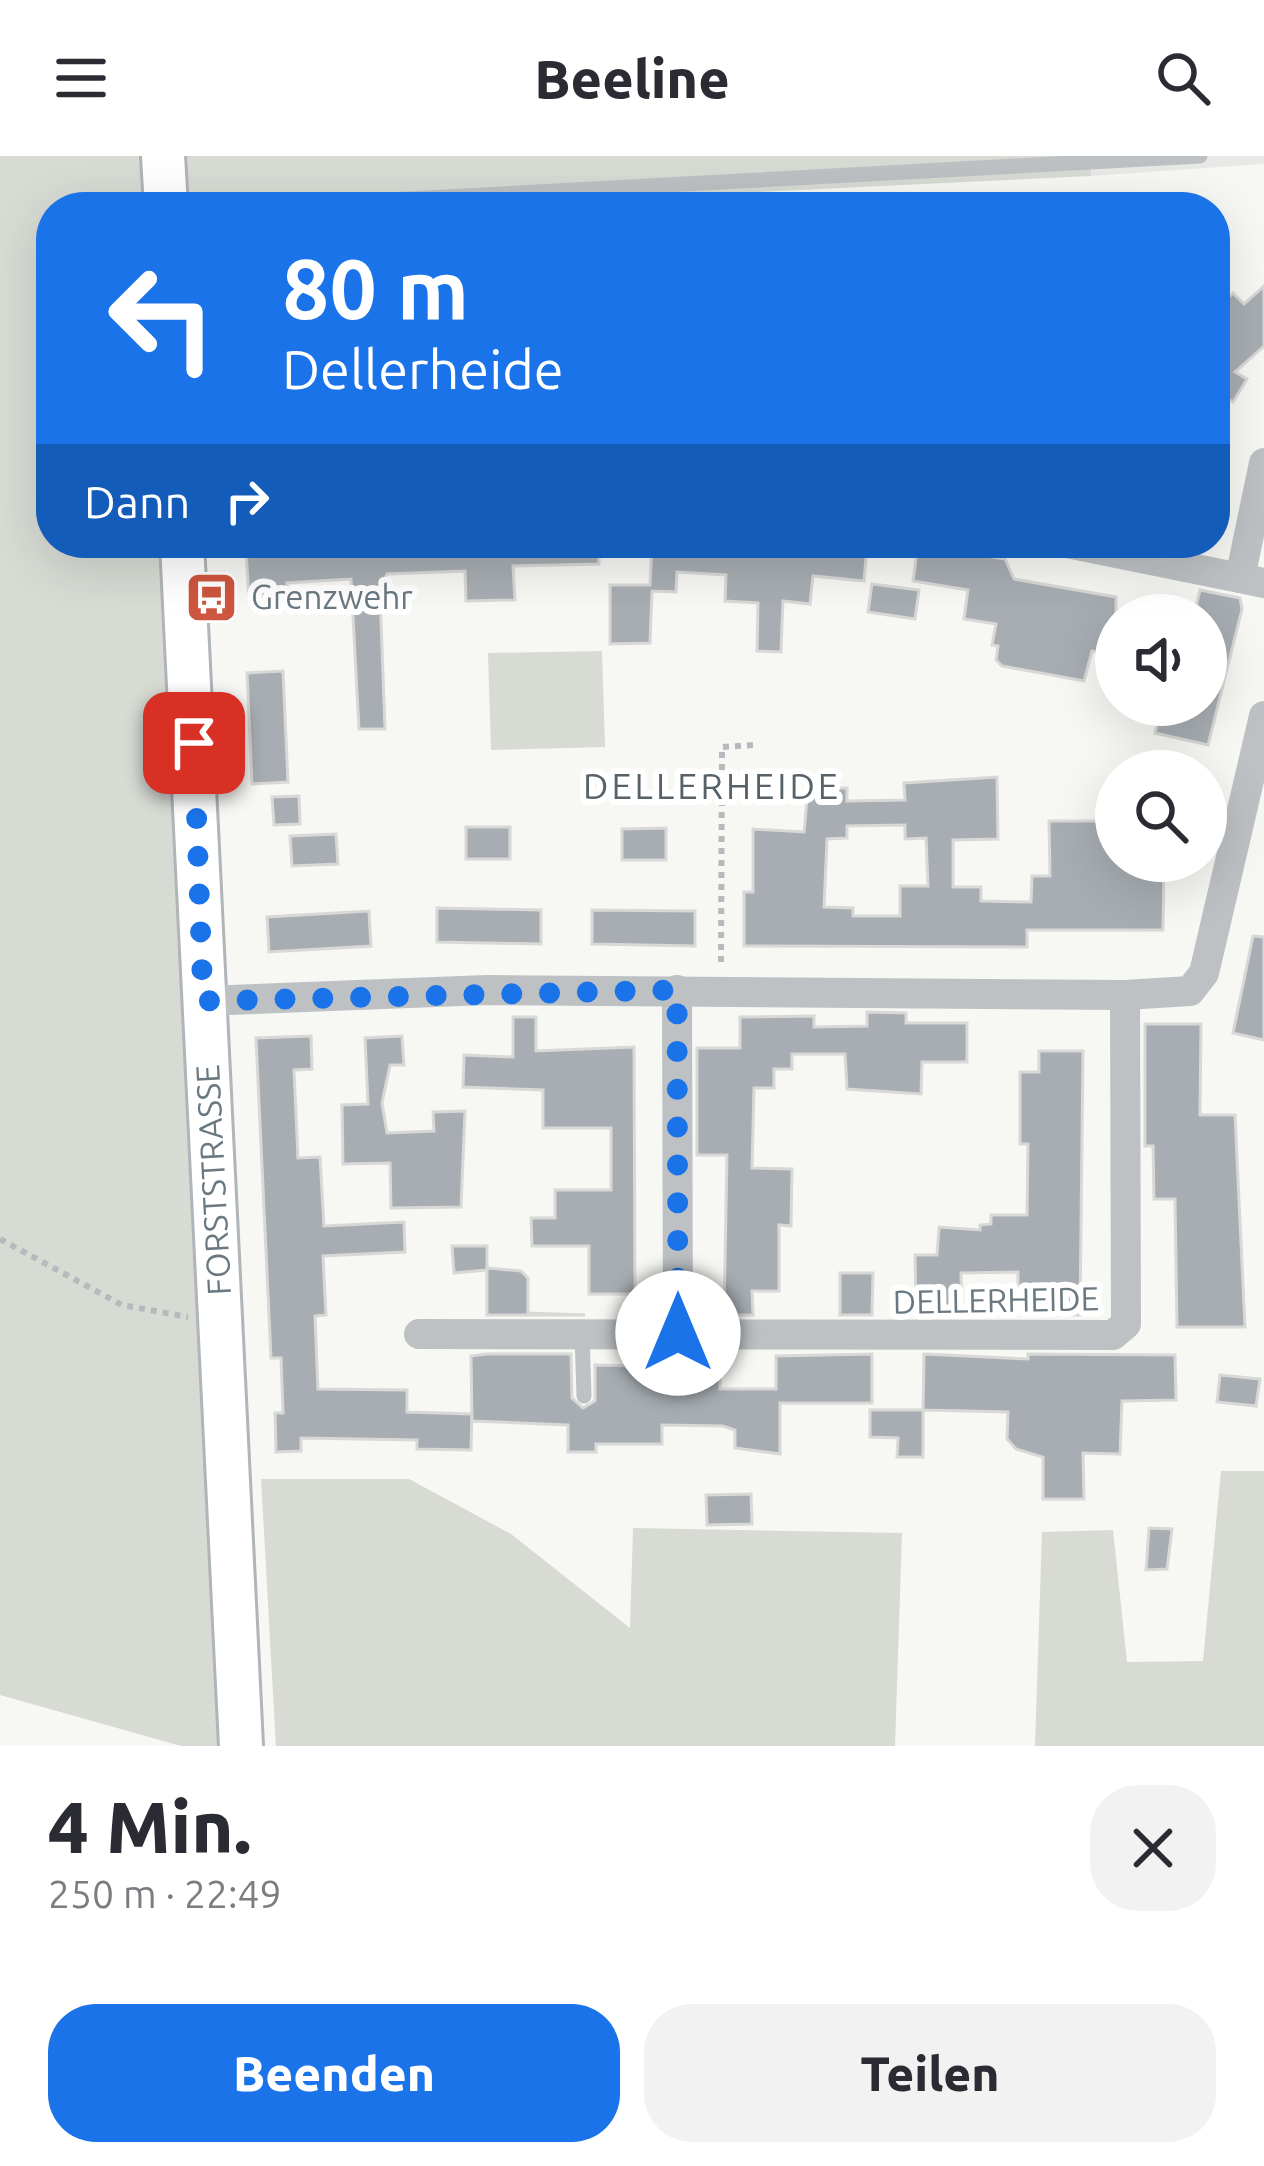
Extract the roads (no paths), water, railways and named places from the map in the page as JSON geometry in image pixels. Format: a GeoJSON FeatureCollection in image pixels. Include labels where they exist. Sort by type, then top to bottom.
{"type":"FeatureCollection","features":[{"type":"Feature","properties":{"kind":"street"},"geometry":{"type":"LineString","coordinates":[[164,156],[165,192]]}},
{"type":"Feature","properties":{"kind":"street"},"geometry":{"type":"LineString","coordinates":[[1141,558],[1252,580],[1264,463]]}},
{"type":"Feature","properties":{"kind":"street","name":"FORSTSTRASSE"},"geometry":{"type":"LineString","coordinates":[[183,558],[241,1746]]}},
{"type":"Feature","properties":{"kind":"street"},"geometry":{"type":"LineString","coordinates":[[203,1001],[677,990],[1125,995],[1190,991],[1204,973],[1264,716]]}},
{"type":"Feature","properties":{"kind":"street"},"geometry":{"type":"LineString","coordinates":[[677,990],[678,1333]]}},
{"type":"Feature","properties":{"kind":"street","name":"DELLERHEIDE"},"geometry":{"type":"LineString","coordinates":[[419,1334],[678,1333],[892,1339],[1104,1337],[1120,1331],[1126,1324],[1125,995]]}},
{"type":"Feature","properties":{"kind":"lane"},"geometry":{"type":"LineString","coordinates":[[536,192],[1200,156]]}},
{"type":"Feature","properties":{"kind":"lane"},"geometry":{"type":"LineString","coordinates":[[582,1333],[584,1396]]}},
{"type":"Feature","properties":{"kind":"place","name":"Grenzwehr"},"geometry":{"type":"Point","coordinates":[212,597]}},
{"type":"Feature","properties":{"kind":"district","name":"DELLERHEIDE"},"geometry":{"type":"Point","coordinates":[712,786]}}]}
